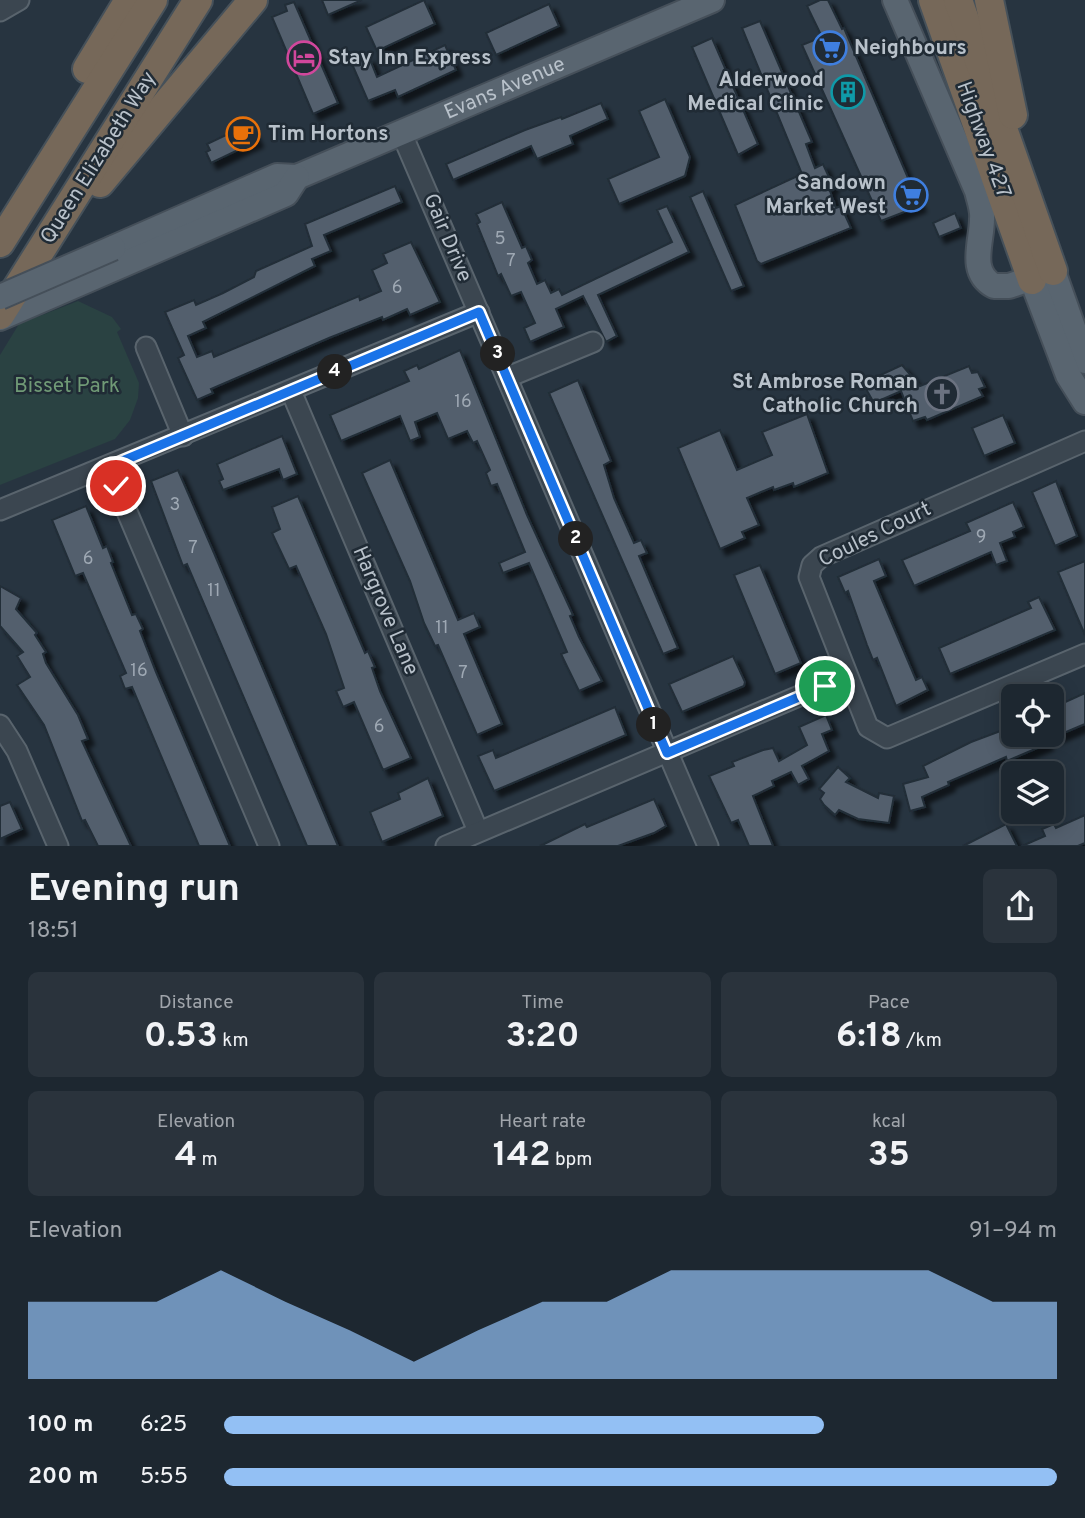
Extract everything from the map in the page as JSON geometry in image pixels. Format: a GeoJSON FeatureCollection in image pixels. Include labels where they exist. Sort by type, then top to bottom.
{"type":"FeatureCollection","features":[{"type":"Feature","properties":{"kind":"highway"},"geometry":{"type":"LineString","coordinates":[[0,212],[129,0]]}},
{"type":"Feature","properties":{"kind":"highway","name":"Queen Elizabeth Way"},"geometry":{"type":"LineString","coordinates":[[0,243],[153,0]]}},
{"type":"Feature","properties":{"kind":"highway","name":"Queen Elizabeth Way"},"geometry":{"type":"LineString","coordinates":[[0,317],[198,0]]}},
{"type":"Feature","properties":{"kind":"highway"},"geometry":{"type":"LineString","coordinates":[[39,254],[253,0]]}},
{"type":"Feature","properties":{"kind":"highway","name":"Highway 427"},"geometry":{"type":"LineString","coordinates":[[933,0],[1037,269]]}},
{"type":"Feature","properties":{"kind":"highway","name":"Highway 427"},"geometry":{"type":"LineString","coordinates":[[958,0],[1021,184],[1037,269]]}},
{"type":"Feature","properties":{"kind":"highway"},"geometry":{"type":"LineString","coordinates":[[989,0],[1020,148],[1021,184]]}},
{"type":"Feature","properties":{"kind":"main road","name":"Evans Avenue"},"geometry":{"type":"LineString","coordinates":[[0,297],[277,176],[297,177],[712,0]]}},
{"type":"Feature","properties":{"kind":"main road"},"geometry":{"type":"LineString","coordinates":[[895,0],[977,191],[983,215],[978,259],[981,275],[994,286],[1037,269]]}},
{"type":"Feature","properties":{"kind":"main road","name":"Evans Avenue"},"geometry":{"type":"LineString","coordinates":[[0,317],[286,194],[297,177]]}},
{"type":"Feature","properties":{"kind":"main road"},"geometry":{"type":"LineString","coordinates":[[1037,269],[1085,361]]}},
{"type":"Feature","properties":{"kind":"main road"},"geometry":{"type":"LineString","coordinates":[[1037,269],[1068,375],[1085,402]]}},
{"type":"Feature","properties":{"kind":"street"},"geometry":{"type":"LineString","coordinates":[[0,11],[19,0]]}},
{"type":"Feature","properties":{"kind":"street","name":"Gair Drive"},"geometry":{"type":"LineString","coordinates":[[401,131],[708,846]]}},
{"type":"Feature","properties":{"kind":"street"},"geometry":{"type":"LineString","coordinates":[[0,510],[479,312]]}},
{"type":"Feature","properties":{"kind":"street"},"geometry":{"type":"LineString","coordinates":[[508,377],[593,342]]}},
{"type":"Feature","properties":{"kind":"street"},"geometry":{"type":"LineString","coordinates":[[146,347],[183,436]]}},
{"type":"Feature","properties":{"kind":"street","name":"Hargrove Lane"},"geometry":{"type":"LineString","coordinates":[[291,391],[478,831]]}},
{"type":"Feature","properties":{"kind":"street","name":"Coules Court"},"geometry":{"type":"LineString","coordinates":[[1085,441],[817,559],[810,571],[809,582],[868,727],[887,738],[1085,654]]}},
{"type":"Feature","properties":{"kind":"street"},"geometry":{"type":"LineString","coordinates":[[108,467],[269,846]]}},
{"type":"Feature","properties":{"kind":"street"},"geometry":{"type":"LineString","coordinates":[[446,846],[846,676]]}},
{"type":"Feature","properties":{"kind":"street"},"geometry":{"type":"LineString","coordinates":[[0,725],[17,751],[58,846]]}},
{"type":"Feature","properties":{"kind":"green space","name":"Bisset Park"},"geometry":{"type":"Polygon","coordinates":[[[78,301],[112,317],[121,329],[117,332],[139,383],[138,398],[130,420],[115,439],[0,485],[0,355],[19,324],[78,301]]]}},
{"type":"Feature","properties":{"kind":"building"},"geometry":{"type":"Polygon","coordinates":[[[322,0],[362,0],[328,15],[322,0]]]}},
{"type":"Feature","properties":{"kind":"building"},"geometry":{"type":"Polygon","coordinates":[[[424,0],[435,24],[377,51],[366,27],[424,0]]]}},
{"type":"Feature","properties":{"kind":"building"},"geometry":{"type":"Polygon","coordinates":[[[820,0],[828,0],[842,29],[844,28],[920,206],[881,221],[802,45],[822,37],[807,6],[820,0]]]}},
{"type":"Feature","properties":{"kind":"building","name":"Stay Inn Express"},"geometry":{"type":"Polygon","coordinates":[[[294,2],[338,103],[313,114],[272,17],[287,11],[285,5],[294,2]]]}},
{"type":"Feature","properties":{"kind":"building"},"geometry":{"type":"Polygon","coordinates":[[[549,4],[559,26],[496,55],[486,33],[549,4]]]}},
{"type":"Feature","properties":{"kind":"building"},"geometry":{"type":"Polygon","coordinates":[[[760,21],[812,142],[806,144],[815,168],[823,164],[833,186],[829,188],[836,208],[841,206],[851,228],[761,264],[757,261],[735,205],[802,174],[742,28],[760,21]]]}},
{"type":"Feature","properties":{"kind":"building"},"geometry":{"type":"Polygon","coordinates":[[[712,38],[758,144],[738,155],[692,47],[712,38]]]}},
{"type":"Feature","properties":{"kind":"building"},"geometry":{"type":"Polygon","coordinates":[[[445,45],[456,70],[398,97],[395,90],[368,101],[352,64],[369,57],[377,77],[445,45]]]}},
{"type":"Feature","properties":{"kind":"building"},"geometry":{"type":"Polygon","coordinates":[[[665,99],[690,157],[685,176],[619,204],[608,179],[659,157],[639,111],[665,99]]]}},
{"type":"Feature","properties":{"kind":"building"},"geometry":{"type":"Polygon","coordinates":[[[601,103],[608,119],[570,136],[573,144],[537,159],[531,146],[453,180],[446,164],[525,130],[601,103]]]}},
{"type":"Feature","properties":{"kind":"building"},"geometry":{"type":"Polygon","coordinates":[[[249,124],[257,141],[211,163],[206,152],[210,150],[207,144],[249,124]]]}},
{"type":"Feature","properties":{"kind":"building"},"geometry":{"type":"Polygon","coordinates":[[[395,186],[402,202],[324,235],[331,251],[312,259],[315,266],[203,322],[206,328],[188,336],[197,357],[212,351],[214,357],[359,296],[360,300],[381,291],[372,270],[387,263],[383,254],[411,242],[440,302],[410,315],[407,309],[383,320],[382,317],[329,338],[211,389],[213,393],[197,400],[178,358],[184,355],[165,312],[194,300],[196,305],[223,293],[254,277],[256,271],[312,246],[305,224],[395,186]]]}},
{"type":"Feature","properties":{"kind":"building"},"geometry":{"type":"Polygon","coordinates":[[[703,191],[744,286],[731,291],[690,197],[703,191]]]}},
{"type":"Feature","properties":{"kind":"building"},"geometry":{"type":"Polygon","coordinates":[[[502,202],[522,248],[526,246],[532,260],[528,263],[537,284],[545,280],[551,293],[559,289],[562,295],[672,242],[657,210],[667,206],[689,252],[598,295],[617,336],[606,342],[583,296],[556,309],[564,327],[530,342],[524,328],[535,323],[521,292],[511,296],[501,274],[498,276],[477,224],[480,222],[476,214],[502,202]]]}},
{"type":"Feature","properties":{"kind":"building"},"geometry":{"type":"Polygon","coordinates":[[[955,213],[961,228],[939,237],[933,223],[955,213]]]}},
{"type":"Feature","properties":{"kind":"building"},"geometry":{"type":"Polygon","coordinates":[[[460,350],[527,515],[573,615],[570,616],[579,637],[602,681],[579,691],[561,654],[567,652],[529,563],[503,573],[499,563],[525,552],[497,484],[491,486],[486,473],[490,470],[477,441],[473,443],[467,431],[448,439],[437,413],[415,422],[420,437],[410,441],[400,416],[341,441],[330,415],[409,381],[404,371],[417,365],[419,369],[460,350]]]}},
{"type":"Feature","properties":{"kind":"building","name":"St Ambrose Roman Catholic Church"},"geometry":{"type":"Polygon","coordinates":[[[902,365],[920,386],[969,366],[972,373],[978,372],[985,387],[979,389],[983,396],[927,420],[925,417],[913,421],[901,391],[874,403],[866,389],[877,384],[874,378],[902,365]]]}},
{"type":"Feature","properties":{"kind":"building"},"geometry":{"type":"Polygon","coordinates":[[[578,380],[611,461],[604,465],[614,498],[634,543],[641,540],[647,553],[639,556],[678,648],[663,654],[549,393],[578,380]]]}},
{"type":"Feature","properties":{"kind":"building"},"geometry":{"type":"Polygon","coordinates":[[[807,414],[828,473],[794,487],[793,483],[774,490],[773,487],[747,498],[759,525],[742,532],[745,538],[720,549],[678,448],[720,430],[737,470],[772,455],[762,432],[807,414]]]}},
{"type":"Feature","properties":{"kind":"building"},"geometry":{"type":"Polygon","coordinates":[[[1003,415],[1015,443],[984,456],[972,428],[1003,415]]]}},
{"type":"Feature","properties":{"kind":"building"},"geometry":{"type":"Polygon","coordinates":[[[282,436],[297,474],[283,480],[279,469],[223,490],[219,481],[223,479],[217,464],[282,436]]]}},
{"type":"Feature","properties":{"kind":"building"},"geometry":{"type":"Polygon","coordinates":[[[390,460],[458,620],[474,613],[480,627],[464,634],[502,724],[477,735],[438,645],[435,646],[424,623],[410,581],[362,473],[390,460]]]}},
{"type":"Feature","properties":{"kind":"building"},"geometry":{"type":"Polygon","coordinates":[[[178,470],[338,846],[307,846],[187,564],[183,566],[151,481],[178,470]]]}},
{"type":"Feature","properties":{"kind":"building"},"geometry":{"type":"Polygon","coordinates":[[[1056,481],[1077,536],[1055,546],[1032,492],[1056,481]]]}},
{"type":"Feature","properties":{"kind":"building"},"geometry":{"type":"Polygon","coordinates":[[[298,496],[365,653],[368,651],[375,667],[372,668],[380,691],[411,758],[383,770],[354,702],[343,707],[336,691],[344,688],[326,634],[296,566],[289,569],[272,533],[280,529],[272,507],[298,496]]]}},
{"type":"Feature","properties":{"kind":"building"},"geometry":{"type":"Polygon","coordinates":[[[1013,502],[1024,527],[1013,532],[1015,537],[1000,543],[1007,561],[996,565],[991,552],[914,586],[902,560],[970,531],[966,523],[1013,502]]]}},
{"type":"Feature","properties":{"kind":"building"},"geometry":{"type":"Polygon","coordinates":[[[86,506],[103,548],[107,546],[132,615],[136,614],[143,629],[140,631],[156,672],[230,846],[199,846],[132,687],[125,689],[120,676],[126,673],[83,573],[75,576],[52,520],[86,506]]]}},
{"type":"Feature","properties":{"kind":"building"},"geometry":{"type":"Polygon","coordinates":[[[879,559],[886,576],[874,581],[916,680],[922,677],[928,690],[896,706],[877,658],[873,660],[848,591],[845,593],[838,577],[879,559]]]}},
{"type":"Feature","properties":{"kind":"building"},"geometry":{"type":"Polygon","coordinates":[[[1085,561],[1085,635],[1058,572],[1085,561]]]}},
{"type":"Feature","properties":{"kind":"building"},"geometry":{"type":"Polygon","coordinates":[[[760,565],[801,663],[775,674],[734,575],[760,565]]]}},
{"type":"Feature","properties":{"kind":"building"},"geometry":{"type":"Polygon","coordinates":[[[0,586],[21,598],[16,609],[37,633],[35,635],[46,652],[43,654],[46,663],[78,715],[88,739],[82,741],[131,846],[98,846],[85,820],[82,821],[44,725],[17,685],[30,677],[17,656],[23,652],[0,626],[0,586]]]}},
{"type":"Feature","properties":{"kind":"building"},"geometry":{"type":"Polygon","coordinates":[[[1039,597],[1055,630],[950,674],[939,648],[1031,608],[1028,602],[1039,597]]]}},
{"type":"Feature","properties":{"kind":"building"},"geometry":{"type":"Polygon","coordinates":[[[733,656],[745,682],[744,686],[682,712],[669,684],[733,656]]]}},
{"type":"Feature","properties":{"kind":"building"},"geometry":{"type":"Polygon","coordinates":[[[1085,693],[1085,724],[1064,733],[1064,703],[1085,693]]]}},
{"type":"Feature","properties":{"kind":"building"},"geometry":{"type":"Polygon","coordinates":[[[615,707],[626,735],[494,791],[478,756],[493,750],[496,758],[615,707]]]}},
{"type":"Feature","properties":{"kind":"building"},"geometry":{"type":"Polygon","coordinates":[[[826,715],[832,730],[822,734],[829,751],[802,766],[809,779],[798,785],[791,772],[772,781],[774,786],[753,796],[773,846],[749,846],[738,820],[731,823],[709,776],[734,766],[732,762],[763,750],[773,748],[779,761],[807,745],[799,727],[826,715]]]}},
{"type":"Feature","properties":{"kind":"building"},"geometry":{"type":"Polygon","coordinates":[[[1001,731],[1001,747],[1040,747],[1007,761],[1006,757],[948,782],[949,785],[922,797],[925,807],[910,811],[903,784],[928,777],[923,766],[971,742],[1001,731]]]}},
{"type":"Feature","properties":{"kind":"building"},"geometry":{"type":"Polygon","coordinates":[[[838,767],[850,778],[846,782],[878,798],[879,793],[894,796],[889,823],[858,819],[839,810],[835,815],[824,805],[820,799],[824,793],[819,789],[838,767]]]}},
{"type":"Feature","properties":{"kind":"building"},"geometry":{"type":"Polygon","coordinates":[[[428,778],[443,816],[382,842],[370,812],[400,799],[398,793],[428,778]]]}},
{"type":"Feature","properties":{"kind":"building"},"geometry":{"type":"Polygon","coordinates":[[[654,799],[666,826],[654,833],[618,846],[540,846],[585,824],[587,827],[654,799]]]}},
{"type":"Feature","properties":{"kind":"building"},"geometry":{"type":"Polygon","coordinates":[[[10,802],[22,829],[0,839],[0,806],[10,802]]]}},
{"type":"Feature","properties":{"kind":"building"},"geometry":{"type":"Polygon","coordinates":[[[1085,815],[1085,843],[1078,846],[1022,846],[1045,836],[1042,829],[1054,824],[1056,828],[1085,815]]]}},
{"type":"Feature","properties":{"kind":"building"},"geometry":{"type":"Polygon","coordinates":[[[1006,824],[1017,846],[963,846],[1006,824]]]}},
{"type":"Feature","properties":{"kind":"place","name":"Neighbours"},"geometry":{"type":"Point","coordinates":[830,48]}},
{"type":"Feature","properties":{"kind":"place","name":"Stay Inn Express"},"geometry":{"type":"Point","coordinates":[304,58]}},
{"type":"Feature","properties":{"kind":"place","name":"Alderwood Medical Clinic"},"geometry":{"type":"Point","coordinates":[848,92]}},
{"type":"Feature","properties":{"kind":"place","name":"Tim Hortons"},"geometry":{"type":"Point","coordinates":[243,134]}},
{"type":"Feature","properties":{"kind":"place","name":"Sandown Market West"},"geometry":{"type":"Point","coordinates":[911,195]}},
{"type":"Feature","properties":{"kind":"place","name":"St Ambrose Roman Catholic Church"},"geometry":{"type":"Point","coordinates":[942,394]}},
{"type":"Feature","properties":{"kind":"route"},"geometry":{"type":"LineString","coordinates":[[116,486],[108,467],[479,312],[667,753],[825,686]]}}]}
